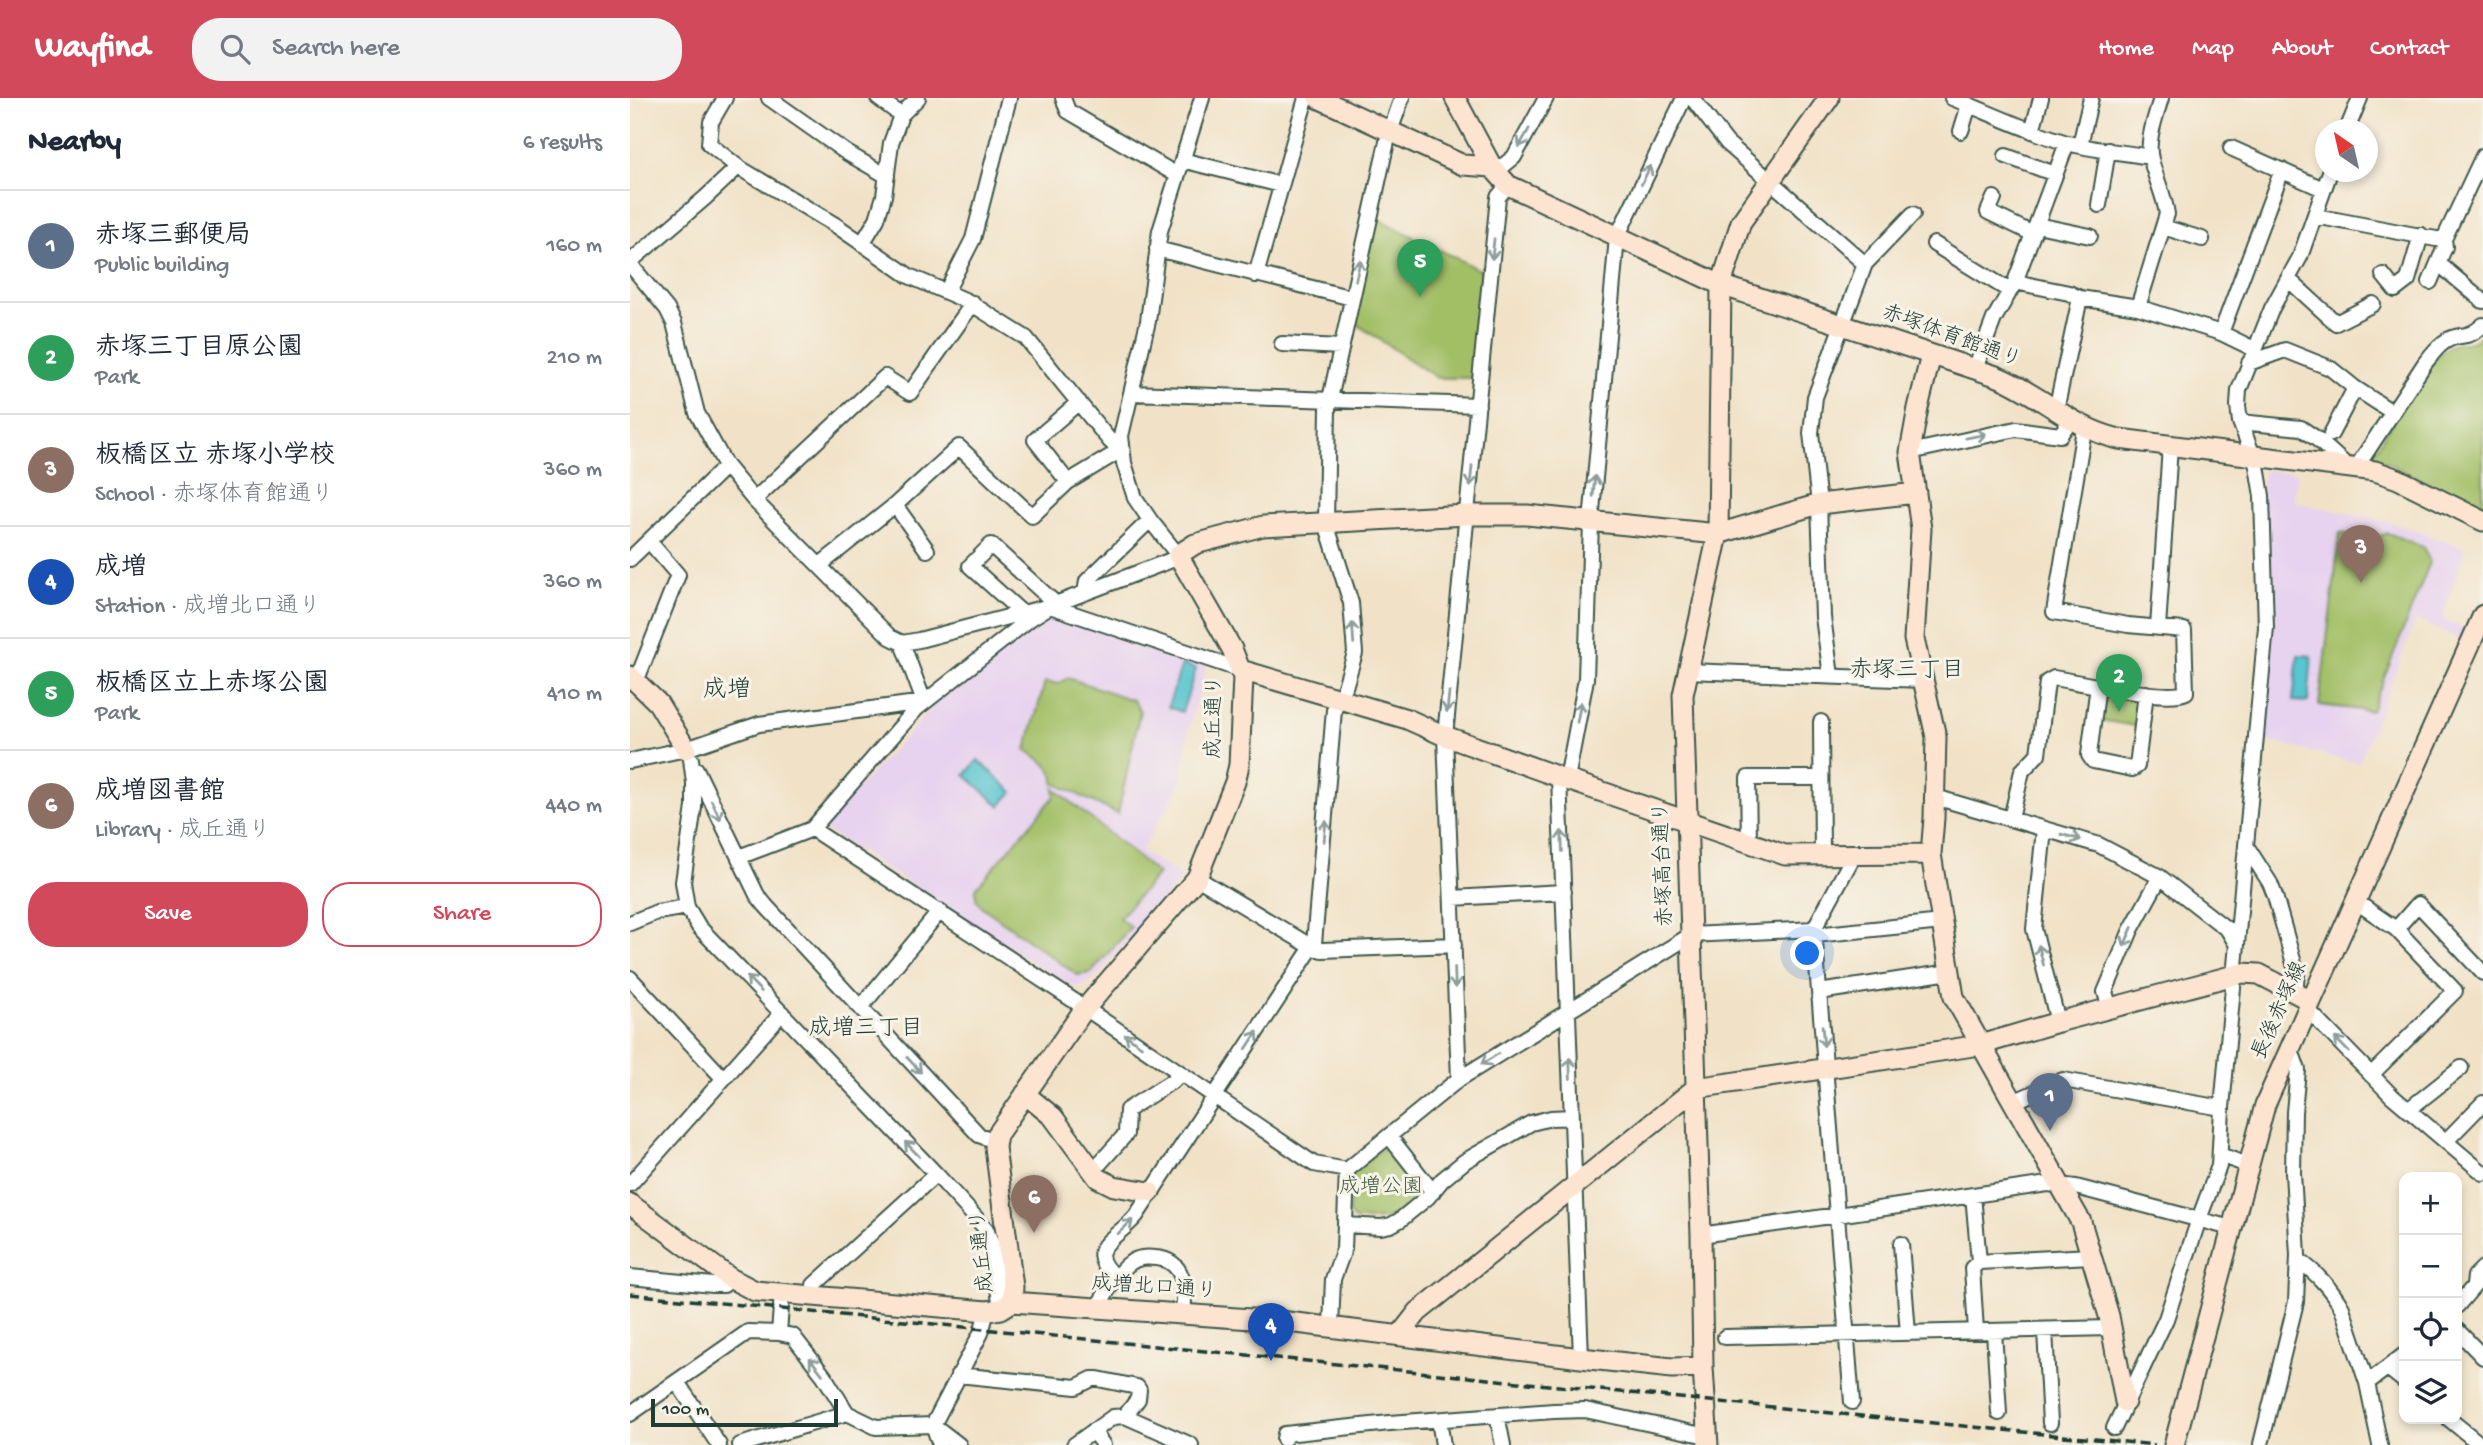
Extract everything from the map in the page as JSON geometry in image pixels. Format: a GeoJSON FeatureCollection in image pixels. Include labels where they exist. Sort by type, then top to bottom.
{"type":"FeatureCollection","features":[{"type":"Feature","properties":{"kind":"street"},"geometry":{"type":"LineString","coordinates":[[725,98],[711,122],[709,144],[738,167],[862,243],[909,276],[973,303],[1026,338],[1110,441],[1121,450],[1068,482],[1032,516],[959,447],[895,505],[820,565]]}},
{"type":"Feature","properties":{"kind":"street"},"geometry":{"type":"LineString","coordinates":[[769,98],[847,153],[887,176]]}},
{"type":"Feature","properties":{"kind":"street"},"geometry":{"type":"LineString","coordinates":[[878,98],[901,115]]}},
{"type":"Feature","properties":{"kind":"street"},"geometry":{"type":"LineString","coordinates":[[862,243],[877,219],[884,196],[891,143],[901,115],[918,98]]}},
{"type":"Feature","properties":{"kind":"street"},"geometry":{"type":"LineString","coordinates":[[946,292],[972,239],[1009,98]]}},
{"type":"Feature","properties":{"kind":"street"},"geometry":{"type":"LineString","coordinates":[[1063,98],[1068,111],[1177,175]]}},
{"type":"Feature","properties":{"kind":"street","name":"成丘通り"},"geometry":{"type":"LineString","coordinates":[[1000,1307],[1013,1287],[995,1141],[1085,1008],[1197,878],[1237,773],[1243,677],[1241,670],[1232,649],[1178,555],[1135,498],[1121,450],[1123,422],[1148,321],[1160,231],[1202,98]]}},
{"type":"Feature","properties":{"kind":"street"},"geometry":{"type":"LineString","coordinates":[[1256,275],[1306,98]]}},
{"type":"Feature","properties":{"kind":"street"},"geometry":{"type":"LineString","coordinates":[[1318,98],[1463,165],[1492,167],[1503,166],[1514,157],[1546,98]]}},
{"type":"Feature","properties":{"kind":"street"},"geometry":{"type":"LineString","coordinates":[[1117,1279],[1102,1265],[1101,1252],[1136,1216],[1312,947],[1335,710],[1355,653],[1352,603],[1326,523],[1329,401],[1390,131],[1402,98]]}},
{"type":"Feature","properties":{"kind":"street","name":"赤塚体育館通り"},"geometry":{"type":"LineString","coordinates":[[1455,98],[1492,167],[1508,185],[1721,285],[2017,385],[2070,420],[2119,439],[2352,468],[2391,476],[2483,521]]}},
{"type":"Feature","properties":{"kind":"street"},"geometry":{"type":"LineString","coordinates":[[1581,1358],[1564,892],[1563,778],[1586,679],[1591,522],[1617,237],[1684,98]]}},
{"type":"Feature","properties":{"kind":"street"},"geometry":{"type":"LineString","coordinates":[[1692,98],[1727,143],[1865,264]]}},
{"type":"Feature","properties":{"kind":"street","name":"赤塚高台通り"},"geometry":{"type":"LineString","coordinates":[[1707,1441],[1682,708],[1687,671],[1718,534],[1721,285],[1740,226],[1829,98]]}},
{"type":"Feature","properties":{"kind":"street"},"geometry":{"type":"LineString","coordinates":[[1952,98],[1973,103],[2007,123],[2074,144],[2150,157]]}},
{"type":"Feature","properties":{"kind":"street"},"geometry":{"type":"LineString","coordinates":[[2032,131],[2041,98]]}},
{"type":"Feature","properties":{"kind":"street"},"geometry":{"type":"LineString","coordinates":[[1975,369],[1994,319],[2012,287],[2056,174],[2074,144],[2091,98]]}},
{"type":"Feature","properties":{"kind":"street"},"geometry":{"type":"LineString","coordinates":[[2138,307],[2167,214],[2150,157],[2150,145],[2161,98]]}},
{"type":"Feature","properties":{"kind":"street"},"geometry":{"type":"LineString","coordinates":[[2350,119],[2355,101]]}},
{"type":"Feature","properties":{"kind":"street"},"geometry":{"type":"LineString","coordinates":[[1961,131],[1973,103]]}},
{"type":"Feature","properties":{"kind":"street"},"geometry":{"type":"LineString","coordinates":[[2231,148],[2323,189]]}},
{"type":"Feature","properties":{"kind":"street"},"geometry":{"type":"LineString","coordinates":[[2099,205],[2108,150]]}},
{"type":"Feature","properties":{"kind":"street"},"geometry":{"type":"LineString","coordinates":[[2006,156],[2056,174]]}},
{"type":"Feature","properties":{"kind":"street"},"geometry":{"type":"LineString","coordinates":[[2430,282],[2445,247],[2444,239],[2483,156]]}},
{"type":"Feature","properties":{"kind":"street"},"geometry":{"type":"LineString","coordinates":[[1182,160],[1281,185]]}},
{"type":"Feature","properties":{"kind":"street"},"geometry":{"type":"LineString","coordinates":[[738,167],[631,266],[667,309],[674,323],[696,413],[726,466],[754,500],[879,628],[902,643],[1053,605],[1169,561],[1195,544],[1249,528],[1467,515],[1527,515],[1718,534],[1819,504],[1916,493]]}},
{"type":"Feature","properties":{"kind":"street"},"geometry":{"type":"LineString","coordinates":[[2221,333],[2282,170]]}},
{"type":"Feature","properties":{"kind":"street"},"geometry":{"type":"LineString","coordinates":[[2114,1428],[2166,1319],[2199,1219],[2220,1166],[2222,1108],[2266,627],[2262,496],[2254,456],[2240,422],[2239,390],[2254,349],[2300,257],[2326,182]]}},
{"type":"Feature","properties":{"kind":"street"},"geometry":{"type":"LineString","coordinates":[[1459,1079],[1445,736],[1498,197],[1508,185]]}},
{"type":"Feature","properties":{"kind":"street"},"geometry":{"type":"LineString","coordinates":[[1994,198],[1988,212],[2035,229],[2090,236]]}},
{"type":"Feature","properties":{"kind":"street"},"geometry":{"type":"LineString","coordinates":[[1831,676],[1823,617],[1819,504],[1811,415],[1815,397],[1865,264],[1913,214]]}},
{"type":"Feature","properties":{"kind":"street"},"geometry":{"type":"LineString","coordinates":[[2315,216],[2444,239]]}},
{"type":"Feature","properties":{"kind":"street"},"geometry":{"type":"LineString","coordinates":[[2163,227],[2202,239]]}},
{"type":"Feature","properties":{"kind":"street"},"geometry":{"type":"LineString","coordinates":[[2383,275],[2395,290],[2408,280],[2421,235]]}},
{"type":"Feature","properties":{"kind":"street"},"geometry":{"type":"LineString","coordinates":[[1934,244],[2012,287],[2069,293],[2080,298],[2138,307],[2221,333],[2254,349]]}},
{"type":"Feature","properties":{"kind":"street"},"geometry":{"type":"LineString","coordinates":[[1157,248],[1352,298]]}},
{"type":"Feature","properties":{"kind":"street"},"geometry":{"type":"LineString","coordinates":[[2438,263],[2483,302]]}},
{"type":"Feature","properties":{"kind":"street"},"geometry":{"type":"LineString","coordinates":[[2288,279],[2336,323],[2373,304]]}},
{"type":"Feature","properties":{"kind":"street"},"geometry":{"type":"LineString","coordinates":[[2011,819],[2022,771],[2038,754],[2047,682],[2054,678],[2146,693],[2180,695],[2186,692],[2184,630],[2128,625],[2054,612],[2080,298]]}},
{"type":"Feature","properties":{"kind":"street"},"geometry":{"type":"LineString","coordinates":[[754,500],[885,377],[910,393],[973,303]]}},
{"type":"Feature","properties":{"kind":"street"},"geometry":{"type":"LineString","coordinates":[[2240,422],[2301,428],[2323,437],[2352,468],[2437,348],[2447,339],[2473,335],[2483,325]]}},
{"type":"Feature","properties":{"kind":"street"},"geometry":{"type":"LineString","coordinates":[[1282,344],[1341,347]]}},
{"type":"Feature","properties":{"kind":"street"},"geometry":{"type":"LineString","coordinates":[[2249,363],[2285,350],[2330,368],[2392,412]]}},
{"type":"Feature","properties":{"kind":"street"},"geometry":{"type":"LineString","coordinates":[[1931,355],[1910,453],[1921,529],[1914,639],[1936,737],[1931,854],[1955,1000],[2081,1222],[2112,1328],[2125,1402]]}},
{"type":"Feature","properties":{"kind":"street"},"geometry":{"type":"LineString","coordinates":[[2323,437],[2355,388]]}},
{"type":"Feature","properties":{"kind":"street"},"geometry":{"type":"LineString","coordinates":[[1132,393],[1478,405]]}},
{"type":"Feature","properties":{"kind":"street"},"geometry":{"type":"LineString","coordinates":[[1068,482],[1035,440],[1079,402]]}},
{"type":"Feature","properties":{"kind":"street"},"geometry":{"type":"LineString","coordinates":[[1910,453],[2016,429],[2060,435],[2070,420]]}},
{"type":"Feature","properties":{"kind":"street"},"geometry":{"type":"LineString","coordinates":[[2158,628],[2170,446]]}},
{"type":"Feature","properties":{"kind":"street"},"geometry":{"type":"LineString","coordinates":[[630,559],[726,466]]}},
{"type":"Feature","properties":{"kind":"street"},"geometry":{"type":"LineString","coordinates":[[895,505],[927,550]]}},
{"type":"Feature","properties":{"kind":"street"},"geometry":{"type":"LineString","coordinates":[[1085,593],[1087,581],[1150,520]]}},
{"type":"Feature","properties":{"kind":"street"},"geometry":{"type":"LineString","coordinates":[[649,541],[678,575],[633,679],[658,703],[689,754],[757,895],[979,1135],[995,1141]]}},
{"type":"Feature","properties":{"kind":"street"},"geometry":{"type":"LineString","coordinates":[[1022,613],[970,566],[991,545],[1053,605],[1241,670],[1407,719],[1445,736],[1788,856],[1931,854]]}},
{"type":"Feature","properties":{"kind":"street"},"geometry":{"type":"LineString","coordinates":[[739,857],[812,829],[886,741],[924,702],[1031,618],[1053,605]]}},
{"type":"Feature","properties":{"kind":"street","name":"長後赤塚線"},"geometry":{"type":"LineString","coordinates":[[2174,1442],[2264,1105],[2290,1047],[2304,1001],[2355,901],[2483,615]]}},
{"type":"Feature","properties":{"kind":"street"},"geometry":{"type":"LineString","coordinates":[[902,643],[924,702]]}},
{"type":"Feature","properties":{"kind":"street"},"geometry":{"type":"LineString","coordinates":[[1687,671],[1923,680]]}},
{"type":"Feature","properties":{"kind":"street"},"geometry":{"type":"LineString","coordinates":[[2098,685],[2089,755],[2093,761],[2132,769],[2137,766],[2146,693]]}},
{"type":"Feature","properties":{"kind":"street"},"geometry":{"type":"LineString","coordinates":[[630,761],[689,754],[758,724],[924,702]]}},
{"type":"Feature","properties":{"kind":"street"},"geometry":{"type":"LineString","coordinates":[[1821,722],[1822,856]]}},
{"type":"Feature","properties":{"kind":"street"},"geometry":{"type":"LineString","coordinates":[[689,754],[694,783],[694,807],[683,882],[687,907],[699,927],[936,1174],[986,1229],[992,1245],[1000,1307],[981,1333],[933,1425],[940,1445]]}},
{"type":"Feature","properties":{"kind":"street"},"geometry":{"type":"LineString","coordinates":[[1749,842],[1748,778],[1821,778]]}},
{"type":"Feature","properties":{"kind":"street"},"geometry":{"type":"LineString","coordinates":[[1935,797],[2099,845],[2160,877],[2228,930],[2237,945]]}},
{"type":"Feature","properties":{"kind":"street"},"geometry":{"type":"LineString","coordinates":[[812,829],[940,911],[1314,1164],[1347,1170]]}},
{"type":"Feature","properties":{"kind":"street"},"geometry":{"type":"LineString","coordinates":[[2044,829],[2034,929],[2058,1022]]}},
{"type":"Feature","properties":{"kind":"street"},"geometry":{"type":"LineString","coordinates":[[2247,847],[2270,883],[2275,896],[2304,1001]]}},
{"type":"Feature","properties":{"kind":"street"},"geometry":{"type":"LineString","coordinates":[[1852,1402],[1815,932],[1854,855]]}},
{"type":"Feature","properties":{"kind":"street"},"geometry":{"type":"LineString","coordinates":[[2110,1008],[2105,992],[2130,930],[2160,877]]}},
{"type":"Feature","properties":{"kind":"street"},"geometry":{"type":"LineString","coordinates":[[1197,878],[1312,947],[1322,950],[1454,944]]}},
{"type":"Feature","properties":{"kind":"street"},"geometry":{"type":"LineString","coordinates":[[1452,898],[1564,892]]}},
{"type":"Feature","properties":{"kind":"street"},"geometry":{"type":"LineString","coordinates":[[2355,901],[2396,929],[2455,991],[2371,1075]]}},
{"type":"Feature","properties":{"kind":"street"},"geometry":{"type":"LineString","coordinates":[[2396,929],[2418,904],[2483,973]]}},
{"type":"Feature","properties":{"kind":"street"},"geometry":{"type":"LineString","coordinates":[[630,923],[657,912],[687,907]]}},
{"type":"Feature","properties":{"kind":"street"},"geometry":{"type":"LineString","coordinates":[[861,1007],[940,911]]}},
{"type":"Feature","properties":{"kind":"street"},"geometry":{"type":"LineString","coordinates":[[1331,1326],[1332,1286],[1345,1249],[1347,1170],[1459,1079],[1691,935],[1815,932],[1942,922]]}},
{"type":"Feature","properties":{"kind":"street"},"geometry":{"type":"LineString","coordinates":[[1819,992],[1950,972]]}},
{"type":"Feature","properties":{"kind":"street"},"geometry":{"type":"LineString","coordinates":[[1400,1335],[1418,1312],[1696,1088],[1980,1045],[2234,975],[2253,973],[2304,1001],[2371,1075],[2483,1173]]}},
{"type":"Feature","properties":{"kind":"street"},"geometry":{"type":"LineString","coordinates":[[630,978],[723,1078]]}},
{"type":"Feature","properties":{"kind":"street"},"geometry":{"type":"LineString","coordinates":[[630,1184],[782,1013]]}},
{"type":"Feature","properties":{"kind":"street"},"geometry":{"type":"LineString","coordinates":[[2262,1444],[2296,1302],[2298,1260],[2293,1173],[2298,1070],[2290,1047]]}},
{"type":"Feature","properties":{"kind":"street"},"geometry":{"type":"LineString","coordinates":[[2408,1110],[2461,1068]]}},
{"type":"Feature","properties":{"kind":"street"},"geometry":{"type":"LineString","coordinates":[[1092,1172],[1125,1134],[1127,1110],[1174,1080],[1180,1073]]}},
{"type":"Feature","properties":{"kind":"street"},"geometry":{"type":"LineString","coordinates":[[2012,1102],[2063,1080],[2222,1108]]}},
{"type":"Feature","properties":{"kind":"street"},"geometry":{"type":"LineString","coordinates":[[1025,1094],[1053,1118],[1101,1181],[1150,1192]]}},
{"type":"Feature","properties":{"kind":"street"},"geometry":{"type":"LineString","coordinates":[[2446,1141],[2483,1103]]}},
{"type":"Feature","properties":{"kind":"street"},"geometry":{"type":"LineString","coordinates":[[1345,1225],[1391,1225],[1433,1192],[1441,1180],[1465,1161],[1541,1120],[1572,1117]]}},
{"type":"Feature","properties":{"kind":"street"},"geometry":{"type":"LineString","coordinates":[[1389,1136],[1433,1192]]}},
{"type":"Feature","properties":{"kind":"street"},"geometry":{"type":"LineString","coordinates":[[2220,1155],[2247,1165]]}},
{"type":"Feature","properties":{"kind":"street"},"geometry":{"type":"LineString","coordinates":[[813,1297],[814,1285],[936,1174]]}},
{"type":"Feature","properties":{"kind":"street"},"geometry":{"type":"LineString","coordinates":[[1701,1235],[2059,1184],[2231,1228]]}},
{"type":"Feature","properties":{"kind":"street"},"geometry":{"type":"LineString","coordinates":[[1973,1195],[1979,1262]]}},
{"type":"Feature","properties":{"kind":"street","name":"成増北口通り"},"geometry":{"type":"LineString","coordinates":[[630,1204],[730,1278],[755,1292],[1000,1307],[1097,1307],[1183,1313],[1331,1326],[1581,1358],[1672,1367],[1703,1367]]}},
{"type":"Feature","properties":{"kind":"street"},"geometry":{"type":"LineString","coordinates":[[1901,1244],[1908,1333]]}},
{"type":"Feature","properties":{"kind":"street"},"geometry":{"type":"LineString","coordinates":[[1976,1331],[1972,1268],[1979,1262],[2091,1256]]}},
{"type":"Feature","properties":{"kind":"street"},"geometry":{"type":"LineString","coordinates":[[1097,1307],[1126,1266],[1145,1257],[1170,1260],[1178,1269],[1182,1280],[1183,1313]]}},
{"type":"Feature","properties":{"kind":"street"},"geometry":{"type":"LineString","coordinates":[[2298,1260],[2309,1267],[2337,1299],[2367,1383],[2380,1445]]}},
{"type":"Feature","properties":{"kind":"street"},"geometry":{"type":"LineString","coordinates":[[2462,1300],[2474,1286],[2476,1276],[2483,1268]]}},
{"type":"Feature","properties":{"kind":"street"},"geometry":{"type":"LineString","coordinates":[[630,1277],[713,1285],[724,1285],[730,1278]]}},
{"type":"Feature","properties":{"kind":"street"},"geometry":{"type":"LineString","coordinates":[[779,1333],[782,1294]]}},
{"type":"Feature","properties":{"kind":"street"},"geometry":{"type":"LineString","coordinates":[[1725,1337],[2112,1328]]}},
{"type":"Feature","properties":{"kind":"street"},"geometry":{"type":"LineString","coordinates":[[2045,1330],[2050,1423]]}},
{"type":"Feature","properties":{"kind":"street"},"geometry":{"type":"LineString","coordinates":[[1994,1331],[1999,1413]]}},
{"type":"Feature","properties":{"kind":"street"},"geometry":{"type":"LineString","coordinates":[[630,1414],[748,1332],[779,1333],[793,1336],[824,1376],[847,1413],[876,1427],[933,1425],[959,1445]]}},
{"type":"Feature","properties":{"kind":"street"},"geometry":{"type":"LineString","coordinates":[[2462,1335],[2483,1357]]}},
{"type":"Feature","properties":{"kind":"street"},"geometry":{"type":"LineString","coordinates":[[2367,1383],[2399,1360]]}},
{"type":"Feature","properties":{"kind":"street"},"geometry":{"type":"LineString","coordinates":[[2389,1369],[2399,1377]]}},
{"type":"Feature","properties":{"kind":"street"},"geometry":{"type":"LineString","coordinates":[[958,1375],[1076,1387],[1098,1379],[1137,1387],[1138,1399],[1125,1416]]}},
{"type":"Feature","properties":{"kind":"street"},"geometry":{"type":"LineString","coordinates":[[677,1381],[719,1445]]}},
{"type":"Feature","properties":{"kind":"street"},"geometry":{"type":"LineString","coordinates":[[1284,1440],[1285,1434],[1585,1410],[1707,1441]]}},
{"type":"Feature","properties":{"kind":"street"},"geometry":{"type":"LineString","coordinates":[[740,1445],[788,1438],[847,1413]]}},
{"type":"Feature","properties":{"kind":"street"},"geometry":{"type":"LineString","coordinates":[[1497,1415],[1503,1445]]}},
{"type":"Feature","properties":{"kind":"street"},"geometry":{"type":"LineString","coordinates":[[1074,1445],[1113,1417],[1125,1416],[1191,1445]]}},
{"type":"Feature","properties":{"kind":"street"},"geometry":{"type":"LineString","coordinates":[[1439,1420],[1443,1445]]}},
{"type":"Feature","properties":{"kind":"street"},"geometry":{"type":"LineString","coordinates":[[2455,1424],[2481,1445]]}},
{"type":"Feature","properties":{"kind":"street"},"geometry":{"type":"LineString","coordinates":[[1093,1431],[1103,1445]]}},
{"type":"Feature","properties":{"kind":"shaded area"},"geometry":{"type":"Polygon","coordinates":[[[2266,470],[2297,473],[2294,502],[2389,522],[2465,548],[2442,618],[2465,629],[2461,639],[2416,620],[2359,763],[2259,739],[2262,475],[2266,470]]]}},
{"type":"Feature","properties":{"kind":"shaded area"},"geometry":{"type":"Polygon","coordinates":[[[1051,617],[1207,663],[1188,731],[1180,786],[1141,851],[1181,876],[1181,879],[1098,976],[1076,987],[827,831],[826,823],[944,695],[1051,617]]]}},
{"type":"Feature","properties":{"kind":"green space"},"geometry":{"type":"Polygon","coordinates":[[[1376,218],[1484,272],[1472,378],[1437,378],[1352,321],[1376,218]]]}},
{"type":"Feature","properties":{"kind":"green space"},"geometry":{"type":"Polygon","coordinates":[[[2483,334],[2483,510],[2386,462],[2375,461],[2372,455],[2418,381],[2439,355],[2448,347],[2469,343],[2483,334]]]}},
{"type":"Feature","properties":{"kind":"green space"},"geometry":{"type":"Polygon","coordinates":[[[2340,533],[2374,538],[2388,533],[2423,547],[2430,562],[2371,711],[2319,705],[2340,533]]]}},
{"type":"Feature","properties":{"kind":"green space"},"geometry":{"type":"Polygon","coordinates":[[[1068,678],[1133,700],[1140,711],[1118,814],[1054,783],[1049,767],[1026,750],[1045,682],[1058,684],[1068,678]]]}},
{"type":"Feature","properties":{"kind":"green space"},"geometry":{"type":"Polygon","coordinates":[[[2105,693],[2136,698],[2140,704],[2136,726],[2099,720],[2101,697],[2105,693]]]}},
{"type":"Feature","properties":{"kind":"green space"},"geometry":{"type":"Polygon","coordinates":[[[1054,788],[1158,874],[1119,918],[1131,927],[1091,973],[1077,975],[981,906],[976,899],[976,888],[1055,796],[1054,788]]]}},
{"type":"Feature","properties":{"kind":"green space","name":"成増公園"},"geometry":{"type":"Polygon","coordinates":[[[1384,1147],[1390,1147],[1423,1189],[1423,1195],[1392,1217],[1354,1220],[1349,1214],[1351,1174],[1384,1147]]]}},
{"type":"Feature","properties":{"kind":"water"},"geometry":{"type":"Polygon","coordinates":[[[2298,655],[2312,656],[2308,702],[2293,701],[2298,655]]]}},
{"type":"Feature","properties":{"kind":"water"},"geometry":{"type":"Polygon","coordinates":[[[1182,664],[1196,669],[1182,712],[1168,707],[1182,664]]]}},
{"type":"Feature","properties":{"kind":"water"},"geometry":{"type":"Polygon","coordinates":[[[978,760],[1013,792],[1000,806],[965,775],[978,760]]]}},
{"type":"Feature","properties":{"kind":"railway"},"geometry":{"type":"LineString","coordinates":[[630,1294],[2155,1445]]}},
{"type":"Feature","properties":{"kind":"place","name":"板橋区立上赤塚公園"},"geometry":{"type":"Point","coordinates":[1420,297]}},
{"type":"Feature","properties":{"kind":"place","name":"板橋区立 赤塚小学校"},"geometry":{"type":"Point","coordinates":[2361,583]}},
{"type":"Feature","properties":{"kind":"place","name":"赤塚三丁目原公園"},"geometry":{"type":"Point","coordinates":[2119,712]}},
{"type":"Feature","properties":{"kind":"place","name":"赤塚三郵便局"},"geometry":{"type":"Point","coordinates":[2050,1131]}},
{"type":"Feature","properties":{"kind":"place","name":"成増図書館"},"geometry":{"type":"Point","coordinates":[1034,1233]}},
{"type":"Feature","properties":{"kind":"place","name":"成増"},"geometry":{"type":"Point","coordinates":[1271,1361]}},
{"type":"Feature","properties":{"kind":"district","name":"赤塚三丁目"},"geometry":{"type":"Point","coordinates":[1907,671]}},
{"type":"Feature","properties":{"kind":"district","name":"成増"},"geometry":{"type":"Point","coordinates":[727,691]}},
{"type":"Feature","properties":{"kind":"district","name":"成増三丁目"},"geometry":{"type":"Point","coordinates":[866,1029]}}]}
